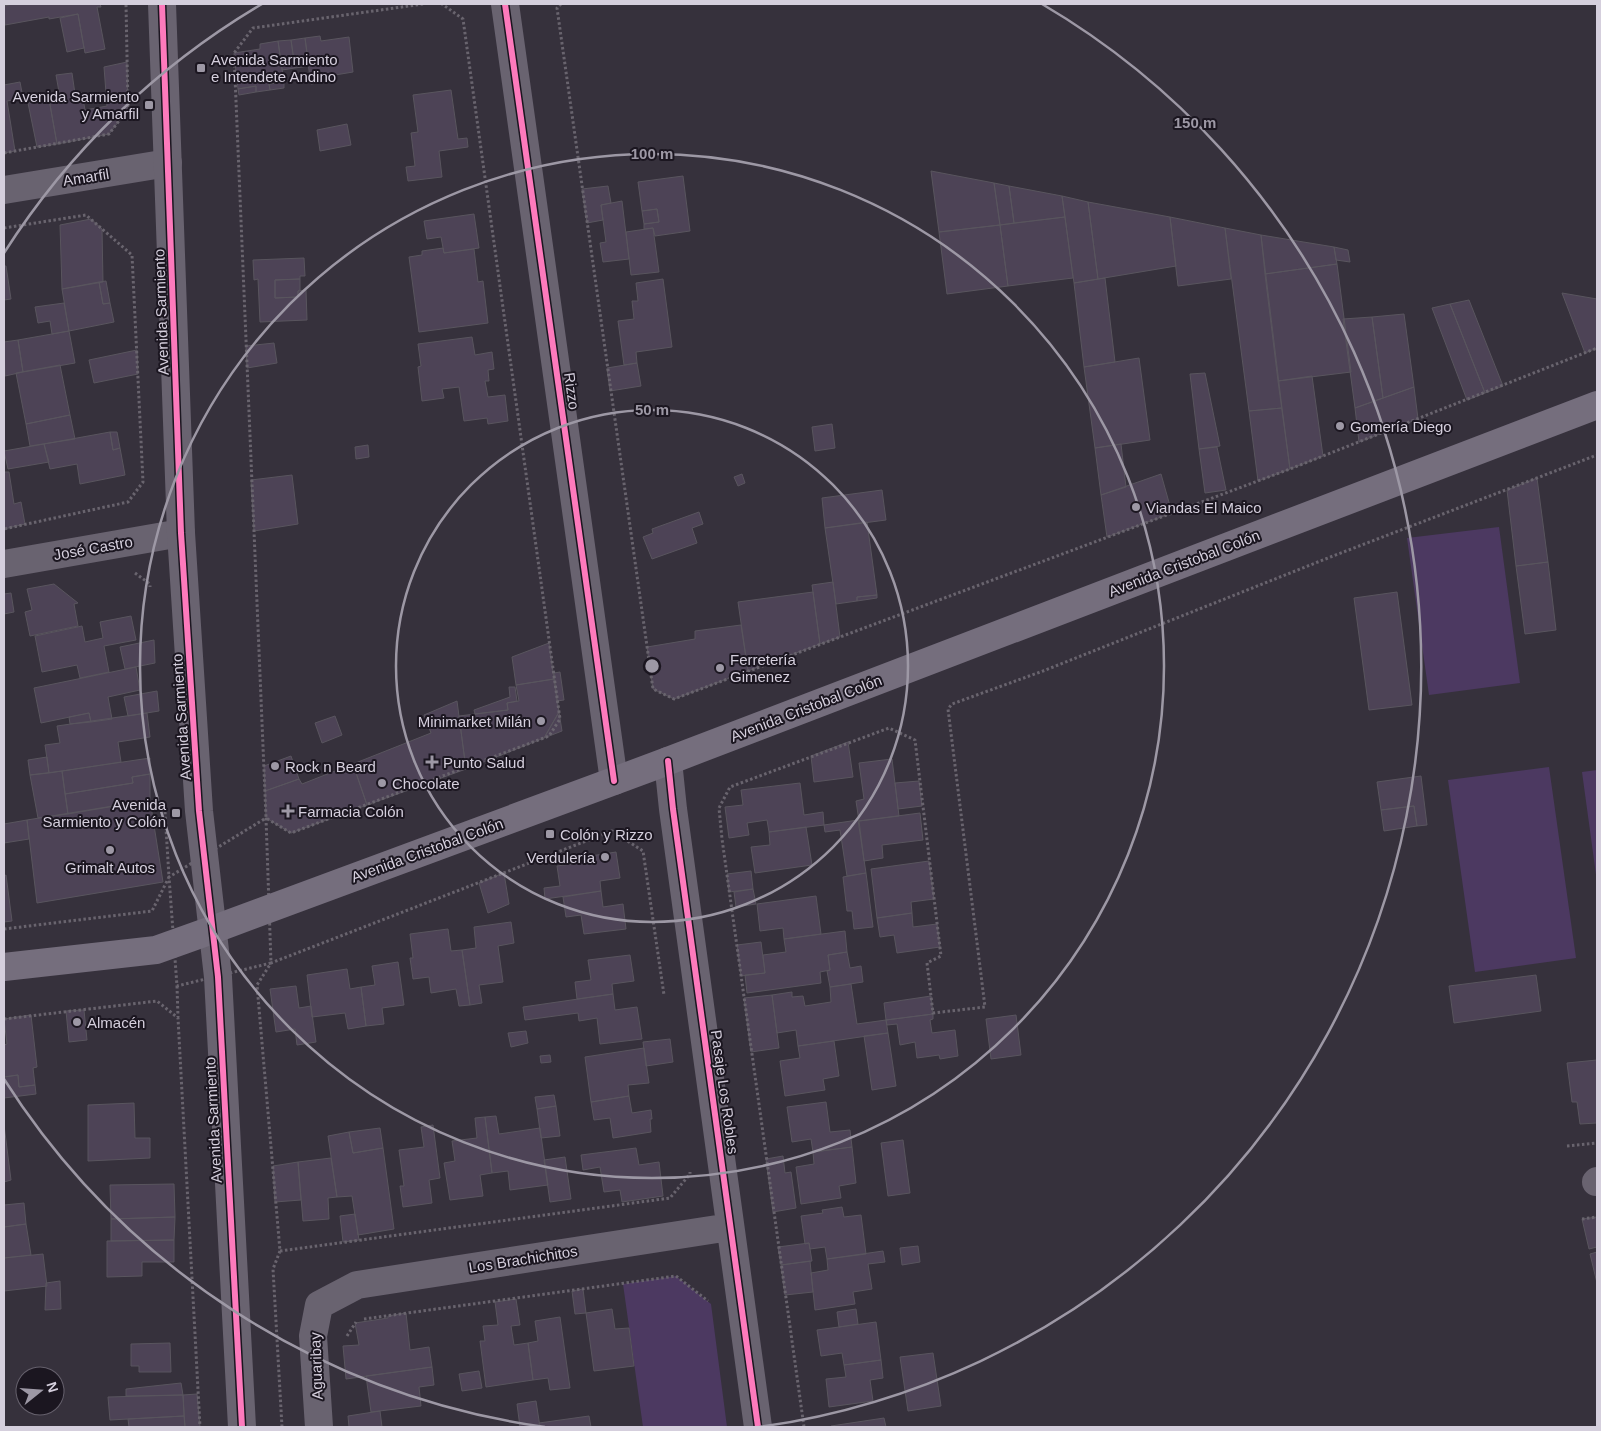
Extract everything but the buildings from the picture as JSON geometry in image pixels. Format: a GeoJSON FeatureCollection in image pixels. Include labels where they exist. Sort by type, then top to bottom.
{"type":"FeatureCollection","features":[{"type":"Feature","properties":{"kind":"main road","name":"Avenida Cristobal Colón"},"geometry":{"type":"LineString","coordinates":[[4,967],[156,950],[668,761],[1597,405]]}},
{"type":"Feature","properties":{"kind":"street","name":"Avenida Sarmiento"},"geometry":{"type":"LineString","coordinates":[[162,4],[181,533],[199,811],[218,977],[242,1427]]}},
{"type":"Feature","properties":{"kind":"street","name":"Rizzo"},"geometry":{"type":"LineString","coordinates":[[505,4],[614,781]]}},
{"type":"Feature","properties":{"kind":"street","name":"Amarfil"},"geometry":{"type":"LineString","coordinates":[[4,190],[168,163]]}},
{"type":"Feature","properties":{"kind":"street","name":"José Castro"},"geometry":{"type":"LineString","coordinates":[[4,564],[181,533]]}},
{"type":"Feature","properties":{"kind":"street","name":"Pasaje Los Robles"},"geometry":{"type":"LineString","coordinates":[[668,761],[674,818],[758,1427]]}},
{"type":"Feature","properties":{"kind":"street","name":"Los Brachichitos"},"geometry":{"type":"LineString","coordinates":[[320,1305],[357,1285],[730,1228]]}},
{"type":"Feature","properties":{"kind":"street","name":"Aguaribay"},"geometry":{"type":"LineString","coordinates":[[319,1427],[313,1336],[320,1305]]}},
{"type":"Feature","properties":{"kind":"path"},"geometry":{"type":"LineString","coordinates":[[4,153],[109,134],[128,109],[126,4]]}},
{"type":"Feature","properties":{"kind":"path"},"geometry":{"type":"LineString","coordinates":[[423,4],[253,28],[234,54],[266,818],[291,833],[549,736],[560,719],[463,19],[442,4]]}},
{"type":"Feature","properties":{"kind":"path"},"geometry":{"type":"LineString","coordinates":[[561,4],[557,8],[653,689],[674,700],[1290,469],[1597,348]]}},
{"type":"Feature","properties":{"kind":"path"},"geometry":{"type":"LineString","coordinates":[[4,228],[86,215],[132,255],[143,482],[128,502],[4,529]]}},
{"type":"Feature","properties":{"kind":"path"},"geometry":{"type":"LineString","coordinates":[[804,1427],[722,839],[719,808],[730,787],[889,728],[915,740],[941,956],[927,963],[933,1013],[986,1007],[948,709],[952,704],[1042,671],[1333,556],[1597,455]]}},
{"type":"Feature","properties":{"kind":"path"},"geometry":{"type":"LineString","coordinates":[[128,568],[150,584],[151,593]]}},
{"type":"Feature","properties":{"kind":"path"},"geometry":{"type":"LineString","coordinates":[[4,929],[152,911],[169,877],[164,808]]}},
{"type":"Feature","properties":{"kind":"path"},"geometry":{"type":"LineString","coordinates":[[282,1427],[273,1269],[280,1251],[257,985],[271,963],[612,832],[643,851],[664,996]]}},
{"type":"Feature","properties":{"kind":"path"},"geometry":{"type":"LineString","coordinates":[[177,986],[200,1427]]}},
{"type":"Feature","properties":{"kind":"path"},"geometry":{"type":"LineString","coordinates":[[4,1019],[157,1001],[178,1018]]}},
{"type":"Feature","properties":{"kind":"path"},"geometry":{"type":"LineString","coordinates":[[1567,1146],[1597,1143]]}},
{"type":"Feature","properties":{"kind":"path"},"geometry":{"type":"LineString","coordinates":[[280,1251],[670,1198],[690,1174],[689,1166]]}},
{"type":"Feature","properties":{"kind":"path"},"geometry":{"type":"LineString","coordinates":[[1582,1219],[1597,1217]]}},
{"type":"Feature","properties":{"kind":"path"},"geometry":{"type":"LineString","coordinates":[[343,1341],[358,1320],[676,1276],[711,1304]]}},
{"type":"Feature","properties":{"kind":"shaded area"},"geometry":{"type":"Polygon","coordinates":[[[1499,527],[1520,683],[1429,695],[1407,538],[1499,527]]]}},
{"type":"Feature","properties":{"kind":"shaded area"},"geometry":{"type":"Polygon","coordinates":[[[1549,767],[1576,958],[1475,972],[1448,780],[1549,767]]]}},
{"type":"Feature","properties":{"kind":"shaded area"},"geometry":{"type":"Polygon","coordinates":[[[1597,770],[1597,882],[1582,772],[1597,770]]]}},
{"type":"Feature","properties":{"kind":"shaded area"},"geometry":{"type":"Polygon","coordinates":[[[676,1276],[711,1304],[727,1427],[643,1427],[623,1284],[676,1276]]]}},
{"type":"Feature","properties":{"kind":"cycle path"},"geometry":{"type":"LineString","coordinates":[[162,4],[181,533],[199,811],[218,977],[242,1427]]}},
{"type":"Feature","properties":{"kind":"cycle path"},"geometry":{"type":"LineString","coordinates":[[505,4],[614,781]]}},
{"type":"Feature","properties":{"kind":"cycle path"},"geometry":{"type":"LineString","coordinates":[[668,761],[758,1427]]}},
{"type":"Feature","properties":{"kind":"place","name":"Avenida Sarmiento e Intendete Andino"},"geometry":{"type":"Point","coordinates":[201,68]}},
{"type":"Feature","properties":{"kind":"place","name":"Avenida Sarmiento y Amarfil"},"geometry":{"type":"Point","coordinates":[149,105]}},
{"type":"Feature","properties":{"kind":"place","name":"Gomería Diego"},"geometry":{"type":"Point","coordinates":[1340,426]}},
{"type":"Feature","properties":{"kind":"place","name":"Viandas El Maico"},"geometry":{"type":"Point","coordinates":[1136,507]}},
{"type":"Feature","properties":{"kind":"place","name":"Ferretería Gimenez"},"geometry":{"type":"Point","coordinates":[720,668]}},
{"type":"Feature","properties":{"kind":"place","name":"Minimarket Milán"},"geometry":{"type":"Point","coordinates":[541,721]}},
{"type":"Feature","properties":{"kind":"place","name":"Punto Salud"},"geometry":{"type":"Point","coordinates":[432,762]}},
{"type":"Feature","properties":{"kind":"place","name":"Rock n Beard"},"geometry":{"type":"Point","coordinates":[275,766]}},
{"type":"Feature","properties":{"kind":"place","name":"Chocolate"},"geometry":{"type":"Point","coordinates":[382,783]}},
{"type":"Feature","properties":{"kind":"place","name":"Farmacia Colón"},"geometry":{"type":"Point","coordinates":[288,811]}},
{"type":"Feature","properties":{"kind":"place","name":"Avenida Sarmiento y Colón"},"geometry":{"type":"Point","coordinates":[176,813]}},
{"type":"Feature","properties":{"kind":"place","name":"Colón y Rizzo"},"geometry":{"type":"Point","coordinates":[550,834]}},
{"type":"Feature","properties":{"kind":"place","name":"Grimalt Autos"},"geometry":{"type":"Point","coordinates":[110,850]}},
{"type":"Feature","properties":{"kind":"place","name":"Verdulería"},"geometry":{"type":"Point","coordinates":[605,857]}},
{"type":"Feature","properties":{"kind":"place","name":"Almacén"},"geometry":{"type":"Point","coordinates":[77,1022]}}]}
